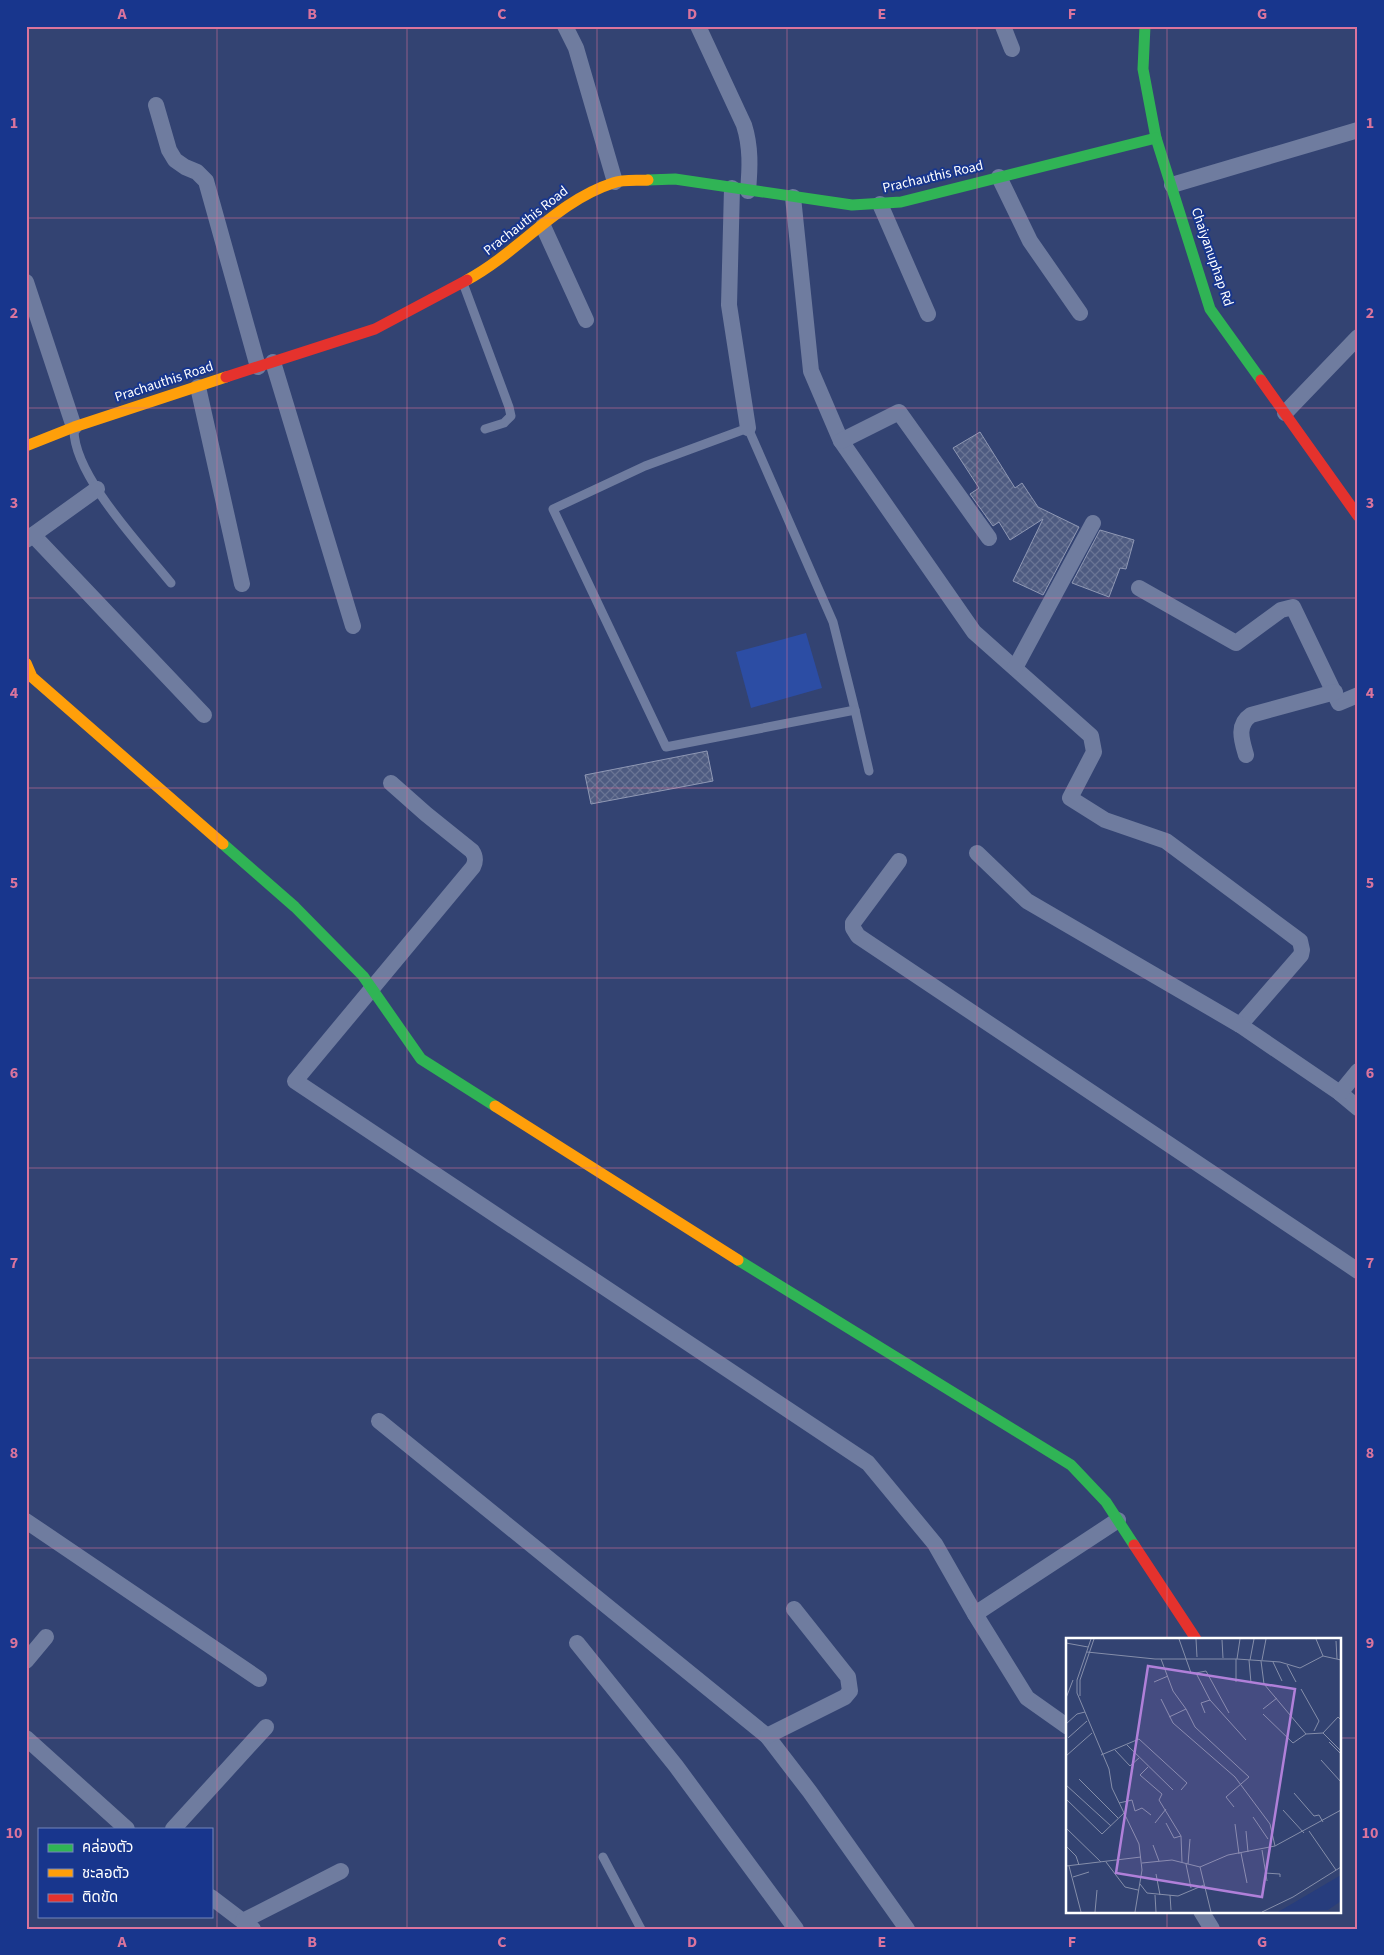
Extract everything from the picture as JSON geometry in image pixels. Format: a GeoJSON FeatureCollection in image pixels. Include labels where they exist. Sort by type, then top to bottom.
{"type":"FeatureCollection","features":[{"type":"Feature","properties":{"kind":"street"},"geometry":{"type":"LineString","coordinates":[[565,26],[576,48],[615,182]]}},
{"type":"Feature","properties":{"kind":"street"},"geometry":{"type":"LineString","coordinates":[[698,26],[744,125],[748,139],[750,157],[740,189],[729,305],[748,428]]}},
{"type":"Feature","properties":{"kind":"street"},"geometry":{"type":"LineString","coordinates":[[1003,26],[1012,49]]}},
{"type":"Feature","properties":{"kind":"street","name":"Chaiyanuphap Rd"},"geometry":{"type":"LineString","coordinates":[[1144,26],[1143,69],[1156,138],[1210,309],[1358,516]]}},
{"type":"Feature","properties":{"kind":"street"},"geometry":{"type":"LineString","coordinates":[[156,105],[169,150],[175,160],[197,172],[206,181],[353,626]]}},
{"type":"Feature","properties":{"kind":"street"},"geometry":{"type":"LineString","coordinates":[[1172,184],[1358,130]]}},
{"type":"Feature","properties":{"kind":"street","name":"Prachauthis Road"},"geometry":{"type":"LineString","coordinates":[[26,446],[74,427],[375,329],[489,268],[578,198],[615,182],[675,179],[852,205],[880,204],[901,202],[1156,138]]}},
{"type":"Feature","properties":{"kind":"street"},"geometry":{"type":"LineString","coordinates":[[999,178],[1030,241],[1080,313]]}},
{"type":"Feature","properties":{"kind":"street"},"geometry":{"type":"LineString","coordinates":[[793,197],[811,371],[841,441],[974,632],[1091,736],[1094,752],[1070,798],[1105,820],[1166,841],[1300,941],[1301,955],[1240,1025]]}},
{"type":"Feature","properties":{"kind":"street"},"geometry":{"type":"LineString","coordinates":[[880,204],[928,314]]}},
{"type":"Feature","properties":{"kind":"street"},"geometry":{"type":"LineString","coordinates":[[542,226],[586,320]]}},
{"type":"Feature","properties":{"kind":"street"},"geometry":{"type":"LineString","coordinates":[[26,282],[74,427]]}},
{"type":"Feature","properties":{"kind":"street"},"geometry":{"type":"LineString","coordinates":[[1285,413],[1358,337]]}},
{"type":"Feature","properties":{"kind":"street"},"geometry":{"type":"LineString","coordinates":[[198,387],[242,584]]}},
{"type":"Feature","properties":{"kind":"street"},"geometry":{"type":"LineString","coordinates":[[841,441],[899,412],[989,538]]}},
{"type":"Feature","properties":{"kind":"street"},"geometry":{"type":"LineString","coordinates":[[97,489],[29,538],[204,715]]}},
{"type":"Feature","properties":{"kind":"street"},"geometry":{"type":"LineString","coordinates":[[1015,668],[1093,523]]}},
{"type":"Feature","properties":{"kind":"street"},"geometry":{"type":"LineString","coordinates":[[1139,588],[1236,643],[1281,610],[1293,607],[1339,703],[1358,695]]}},
{"type":"Feature","properties":{"kind":"street"},"geometry":{"type":"LineString","coordinates":[[26,663],[32,677],[295,907],[363,976],[421,1059],[731,1256],[1071,1465],[1106,1502],[1195,1638]]}},
{"type":"Feature","properties":{"kind":"street"},"geometry":{"type":"LineString","coordinates":[[1246,755],[1242,738],[1245,719],[1335,692]]}},
{"type":"Feature","properties":{"kind":"street"},"geometry":{"type":"LineString","coordinates":[[391,783],[472,851],[475,862],[473,867],[295,1080],[868,1462],[935,1544],[975,1614],[1027,1698],[1066,1726]]}},
{"type":"Feature","properties":{"kind":"street"},"geometry":{"type":"LineString","coordinates":[[977,852],[1027,902],[1240,1025],[1340,1093],[1358,1108]]}},
{"type":"Feature","properties":{"kind":"street"},"geometry":{"type":"LineString","coordinates":[[899,861],[853,923],[853,928],[858,936],[1358,1271]]}},
{"type":"Feature","properties":{"kind":"street"},"geometry":{"type":"LineString","coordinates":[[1340,1093],[1358,1070]]}},
{"type":"Feature","properties":{"kind":"street"},"geometry":{"type":"LineString","coordinates":[[379,1421],[767,1736],[810,1792],[907,1929]]}},
{"type":"Feature","properties":{"kind":"street"},"geometry":{"type":"LineString","coordinates":[[975,1614],[1118,1520]]}},
{"type":"Feature","properties":{"kind":"street"},"geometry":{"type":"LineString","coordinates":[[26,1521],[259,1678]]}},
{"type":"Feature","properties":{"kind":"street"},"geometry":{"type":"LineString","coordinates":[[767,1736],[845,1697],[850,1691],[848,1677],[794,1609]]}},
{"type":"Feature","properties":{"kind":"street"},"geometry":{"type":"LineString","coordinates":[[26,1661],[46,1637]]}},
{"type":"Feature","properties":{"kind":"street"},"geometry":{"type":"LineString","coordinates":[[577,1643],[676,1766],[796,1929]]}},
{"type":"Feature","properties":{"kind":"street"},"geometry":{"type":"LineString","coordinates":[[174,1828],[266,1727]]}},
{"type":"Feature","properties":{"kind":"street"},"geometry":{"type":"LineString","coordinates":[[26,1738],[126,1828]]}},
{"type":"Feature","properties":{"kind":"street"},"geometry":{"type":"LineString","coordinates":[[212,1898],[248,1925],[341,1871]]}},
{"type":"Feature","properties":{"kind":"street"},"geometry":{"type":"LineString","coordinates":[[1202,1912],[1212,1929]]}},
{"type":"Feature","properties":{"kind":"lane"},"geometry":{"type":"LineString","coordinates":[[463,282],[511,416],[504,423],[485,429]]}},
{"type":"Feature","properties":{"kind":"lane"},"geometry":{"type":"LineString","coordinates":[[74,427],[74,440],[80,460],[97,489],[171,583]]}},
{"type":"Feature","properties":{"kind":"lane"},"geometry":{"type":"LineString","coordinates":[[855,710],[666,748],[553,509],[645,466],[748,428],[833,622],[855,710],[869,771]]}},
{"type":"Feature","properties":{"kind":"lane"},"geometry":{"type":"LineString","coordinates":[[603,1857],[641,1929]]}},
{"type":"Feature","properties":{"kind":"shaded area"},"geometry":{"type":"Polygon","coordinates":[[[806,633],[822,688],[751,708],[736,652],[806,633]]]}},
{"type":"Feature","properties":{"kind":"building"},"geometry":{"type":"Polygon","coordinates":[[[980,432],[1015,488],[1022,483],[1038,507],[1079,527],[1043,595],[1013,581],[1043,519],[1010,540],[999,522],[993,526],[970,494],[979,488],[953,448],[980,432]]]}},
{"type":"Feature","properties":{"kind":"building"},"geometry":{"type":"Polygon","coordinates":[[[1100,530],[1134,540],[1126,569],[1120,568],[1109,597],[1072,583],[1100,530]]]}},
{"type":"Feature","properties":{"kind":"building"},"geometry":{"type":"Polygon","coordinates":[[[707,751],[713,781],[591,804],[585,775],[707,751]]]}},
{"type":"Feature","properties":{"kind":"traffic: fast"},"geometry":{"type":"LineString","coordinates":[[1145,26],[1143,69],[1156,138],[1210,309],[1261,380]]}},
{"type":"Feature","properties":{"kind":"traffic: fast"},"geometry":{"type":"LineString","coordinates":[[648,180],[675,179],[852,205],[901,202],[1156,138]]}},
{"type":"Feature","properties":{"kind":"traffic: fast"},"geometry":{"type":"LineString","coordinates":[[223,844],[295,907],[363,976],[421,1059],[495,1106]]}},
{"type":"Feature","properties":{"kind":"traffic: fast"},"geometry":{"type":"LineString","coordinates":[[738,1260],[1071,1465],[1106,1502],[1134,1545]]}},
{"type":"Feature","properties":{"kind":"traffic: slow"},"geometry":{"type":"LineString","coordinates":[[467,280],[504,256],[556,214],[593,191],[617,182],[648,180]]}},
{"type":"Feature","properties":{"kind":"traffic: slow"},"geometry":{"type":"LineString","coordinates":[[26,446],[74,427],[226,377]]}},
{"type":"Feature","properties":{"kind":"traffic: slow"},"geometry":{"type":"LineString","coordinates":[[26,663],[32,677],[223,844]]}},
{"type":"Feature","properties":{"kind":"traffic: slow"},"geometry":{"type":"LineString","coordinates":[[495,1106],[738,1260]]}},
{"type":"Feature","properties":{"kind":"traffic: jam"},"geometry":{"type":"LineString","coordinates":[[226,377],[375,329],[467,280]]}},
{"type":"Feature","properties":{"kind":"traffic: jam"},"geometry":{"type":"LineString","coordinates":[[1261,380],[1358,516]]}},
{"type":"Feature","properties":{"kind":"traffic: jam"},"geometry":{"type":"LineString","coordinates":[[1134,1545],[1195,1638]]}}]}
